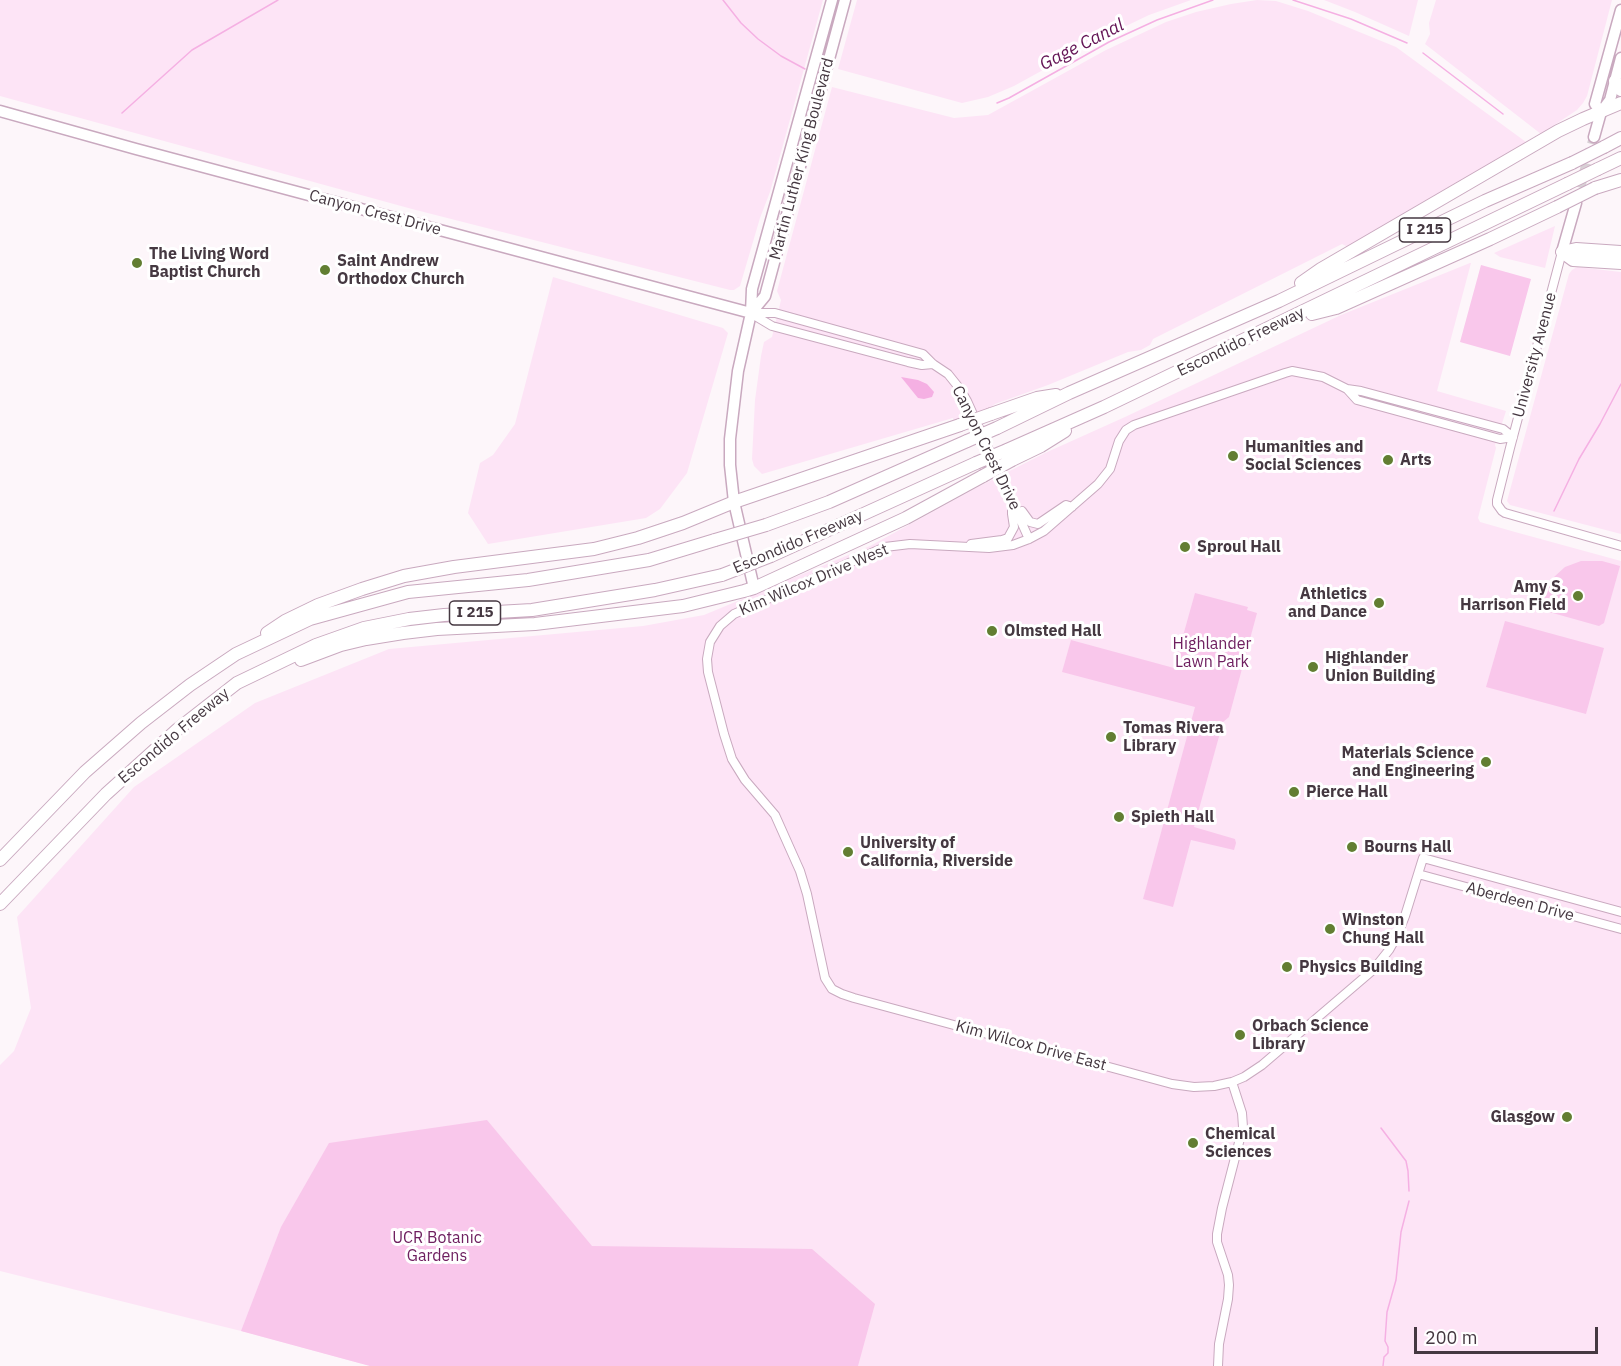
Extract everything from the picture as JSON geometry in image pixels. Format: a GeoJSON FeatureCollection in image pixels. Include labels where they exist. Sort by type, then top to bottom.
{"type":"FeatureCollection","features":[{"type":"Feature","properties":{"kind":"highway"},"geometry":{"type":"LineString","coordinates":[[1279,300],[1321,268],[1558,131],[1621,103]]}},
{"type":"Feature","properties":{"kind":"highway","name":"Escondido Freeway"},"geometry":{"type":"LineString","coordinates":[[0,860],[85,772],[141,723],[190,685],[236,654],[310,619],[408,592],[528,580],[649,560],[766,525],[829,502],[1279,300],[1621,138]]}},
{"type":"Feature","properties":{"kind":"highway","name":"Escondido Freeway"},"geometry":{"type":"LineString","coordinates":[[0,903],[106,794],[178,729],[237,683],[316,645],[364,628],[409,619],[532,610],[655,590],[722,575],[976,463],[1010,455],[1104,407],[1621,158]]}},
{"type":"Feature","properties":{"kind":"highway"},"geometry":{"type":"LineString","coordinates":[[1287,320],[1336,308],[1490,239],[1595,188],[1621,180]]}},
{"type":"Feature","properties":{"kind":"highway"},"geometry":{"type":"LineString","coordinates":[[1562,252],[1576,249],[1621,252]]}},
{"type":"Feature","properties":{"kind":"highway"},"geometry":{"type":"LineString","coordinates":[[1562,252],[1573,260],[1621,263]]}},
{"type":"Feature","properties":{"kind":"highway"},"geometry":{"type":"LineString","coordinates":[[236,654],[285,621],[318,605],[372,586],[404,576],[431,571],[594,549],[638,538],[734,502],[1037,398],[1069,393]]}},
{"type":"Feature","properties":{"kind":"highway"},"geometry":{"type":"LineString","coordinates":[[237,683],[341,645],[366,639],[437,629],[535,624],[683,606],[753,588],[906,518],[983,476],[1010,455]]}},
{"type":"Feature","properties":{"kind":"main road","name":"Martin Luther King Boulevard"},"geometry":{"type":"LineString","coordinates":[[753,588],[734,502],[730,465],[730,431],[738,371],[751,314],[752,289],[832,0]]}},
{"type":"Feature","properties":{"kind":"main road","name":"Martin Luther King Boulevard"},"geometry":{"type":"LineString","coordinates":[[751,314],[765,296],[845,0]]}},
{"type":"Feature","properties":{"kind":"main road"},"geometry":{"type":"LineString","coordinates":[[1601,112],[1595,104],[1621,10]]}},
{"type":"Feature","properties":{"kind":"main road"},"geometry":{"type":"LineString","coordinates":[[1594,137],[1601,112],[1618,86],[1621,58]]}},
{"type":"Feature","properties":{"kind":"main road","name":"Canyon Crest Drive"},"geometry":{"type":"LineString","coordinates":[[0,111],[751,314]]}},
{"type":"Feature","properties":{"kind":"main road","name":"University Avenue"},"geometry":{"type":"LineString","coordinates":[[1562,252],[1576,202]]}},
{"type":"Feature","properties":{"kind":"street","name":"University Avenue"},"geometry":{"type":"LineString","coordinates":[[1562,252],[1497,500],[1498,508],[1505,513],[1621,546]]}},
{"type":"Feature","properties":{"kind":"street","name":"Canyon Crest Drive"},"geometry":{"type":"LineString","coordinates":[[751,314],[775,313],[923,354],[948,374],[960,388],[1029,539]]}},
{"type":"Feature","properties":{"kind":"street","name":"Canyon Crest Drive"},"geometry":{"type":"LineString","coordinates":[[751,314],[772,326],[908,362],[922,365],[933,364]]}},
{"type":"Feature","properties":{"kind":"street","name":"Kim Wilcox Drive West"},"geometry":{"type":"LineString","coordinates":[[832,988],[825,978],[807,894],[791,849],[775,815],[736,766],[728,748],[709,679],[707,659],[710,642],[720,626],[734,614],[885,547],[910,544],[1000,548],[1029,539],[1038,535],[1072,507],[1107,474],[1126,430],[1134,425],[1292,371],[1323,377],[1347,389],[1364,391],[1503,429],[1513,437]]}},
{"type":"Feature","properties":{"kind":"street"},"geometry":{"type":"LineString","coordinates":[[1012,499],[1026,519],[1036,524],[1041,523],[1066,505],[1072,507]]}},
{"type":"Feature","properties":{"kind":"street"},"geometry":{"type":"LineString","coordinates":[[956,546],[1008,538],[1014,527],[1012,499]]}},
{"type":"Feature","properties":{"kind":"street","name":"Kim Wilcox Drive East"},"geometry":{"type":"LineString","coordinates":[[832,988],[842,994],[877,1004],[1175,1084],[1204,1087],[1232,1082],[1262,1065],[1373,970],[1398,934],[1423,858]]}},
{"type":"Feature","properties":{"kind":"street","name":"Aberdeen Drive"},"geometry":{"type":"LineString","coordinates":[[1423,858],[1621,912]]}},
{"type":"Feature","properties":{"kind":"street","name":"Aberdeen Drive"},"geometry":{"type":"LineString","coordinates":[[1418,874],[1621,929]]}},
{"type":"Feature","properties":{"kind":"street"},"geometry":{"type":"LineString","coordinates":[[1218,1366],[1219,1344],[1229,1285],[1226,1267],[1217,1242],[1217,1234],[1221,1208],[1243,1127],[1242,1113],[1232,1082]]}},
{"type":"Feature","properties":{"kind":"shaded area"},"geometry":{"type":"Polygon","coordinates":[[[0,0],[823,0],[770,192],[740,286],[730,290],[412,209],[0,96],[0,0]]]}},
{"type":"Feature","properties":{"kind":"shaded area"},"geometry":{"type":"Polygon","coordinates":[[[857,0],[1191,0],[1149,15],[1101,38],[1014,86],[988,97],[962,103],[838,69],[857,0]]]}},
{"type":"Feature","properties":{"kind":"shaded area"},"geometry":{"type":"Polygon","coordinates":[[[1257,0],[1276,1],[1308,11],[1396,47],[1526,142],[1348,247],[1342,244],[1153,339],[1150,345],[1141,350],[1128,352],[995,404],[987,410],[954,421],[953,418],[762,474],[754,466],[752,459],[755,400],[761,356],[764,342],[772,337],[781,300],[777,291],[832,87],[954,118],[988,115],[1106,50],[1166,22],[1196,12],[1257,0]]]}},
{"type":"Feature","properties":{"kind":"shaded area"},"geometry":{"type":"Polygon","coordinates":[[[1324,0],[1418,0],[1409,36],[1324,0]]]}},
{"type":"Feature","properties":{"kind":"shaded area"},"geometry":{"type":"Polygon","coordinates":[[[1436,0],[1612,0],[1587,96],[1583,103],[1577,110],[1541,134],[1425,44],[1430,34],[1429,23],[1436,0]]]}},
{"type":"Feature","properties":{"kind":"shaded area"},"geometry":{"type":"Polygon","coordinates":[[[1555,226],[1545,268],[1500,257],[1494,253],[1555,226]]]}},
{"type":"Feature","properties":{"kind":"shaded area","name":"University of California, Riverside"},"geometry":{"type":"Polygon","coordinates":[[[1471,263],[1437,391],[1506,411],[1495,445],[1478,518],[1480,522],[1621,561],[1621,1366],[370,1366],[241,1331],[0,1271],[0,1065],[14,1051],[31,1008],[17,917],[134,787],[255,703],[389,649],[643,626],[704,615],[870,546],[1045,453],[1341,315],[1471,263]]]}},
{"type":"Feature","properties":{"kind":"shaded area"},"geometry":{"type":"Polygon","coordinates":[[[1577,267],[1621,272],[1621,534],[1510,505],[1507,501],[1569,274],[1577,267]]]}},
{"type":"Feature","properties":{"kind":"shaded area"},"geometry":{"type":"Polygon","coordinates":[[[553,277],[723,328],[728,333],[687,473],[660,509],[646,518],[488,544],[468,513],[480,463],[493,455],[515,424],[553,277]]]}},
{"type":"Feature","properties":{"kind":"shaded area"},"geometry":{"type":"Polygon","coordinates":[[[901,377],[927,384],[934,392],[932,397],[918,398],[901,377]]]}},
{"type":"Feature","properties":{"kind":"green space"},"geometry":{"type":"Polygon","coordinates":[[[1481,265],[1531,279],[1510,356],[1460,342],[1481,265]]]}},
{"type":"Feature","properties":{"kind":"green space","name":"Amy S. Harrison Field"},"geometry":{"type":"Polygon","coordinates":[[[1581,561],[1602,561],[1620,566],[1604,623],[1599,626],[1542,610],[1546,592],[1554,577],[1565,567],[1581,561]]]}},
{"type":"Feature","properties":{"kind":"green space","name":"Highlander Lawn Park"},"geometry":{"type":"Polygon","coordinates":[[[1195,593],[1248,607],[1247,610],[1257,613],[1229,717],[1223,722],[1194,827],[1235,839],[1234,850],[1191,840],[1173,907],[1143,899],[1195,707],[1062,672],[1071,640],[1174,668],[1195,593]]]}},
{"type":"Feature","properties":{"kind":"green space"},"geometry":{"type":"Polygon","coordinates":[[[1505,621],[1604,648],[1586,714],[1486,687],[1505,621]]]}},
{"type":"Feature","properties":{"kind":"green space","name":"UCR Botanic Gardens"},"geometry":{"type":"Polygon","coordinates":[[[487,1120],[592,1246],[812,1249],[875,1304],[858,1366],[370,1366],[241,1331],[281,1227],[329,1143],[487,1120]]]}},
{"type":"Feature","properties":{"kind":"waterway"},"geometry":{"type":"LineString","coordinates":[[122,113],[192,50],[278,0]]}},
{"type":"Feature","properties":{"kind":"waterway","name":"Gage Canal"},"geometry":{"type":"LineString","coordinates":[[723,0],[741,23],[758,39],[781,56],[805,69]]}},
{"type":"Feature","properties":{"kind":"waterway","name":"Gage Canal"},"geometry":{"type":"LineString","coordinates":[[997,103],[1109,42],[1157,20],[1213,0]]}},
{"type":"Feature","properties":{"kind":"waterway","name":"Gage Canal"},"geometry":{"type":"LineString","coordinates":[[1293,0],[1351,19],[1407,43]]}},
{"type":"Feature","properties":{"kind":"waterway","name":"Gage Canal"},"geometry":{"type":"LineString","coordinates":[[1423,53],[1503,114]]}},
{"type":"Feature","properties":{"kind":"waterway"},"geometry":{"type":"LineString","coordinates":[[1554,511],[1579,459],[1621,384]]}},
{"type":"Feature","properties":{"kind":"waterway"},"geometry":{"type":"LineString","coordinates":[[1381,1128],[1406,1161],[1409,1191]]}},
{"type":"Feature","properties":{"kind":"waterway"},"geometry":{"type":"LineString","coordinates":[[1383,1366],[1384,1357],[1388,1353],[1385,1341],[1387,1312],[1396,1280],[1401,1232],[1409,1201]]}},
{"type":"Feature","properties":{"kind":"tunnel"},"geometry":{"type":"LineString","coordinates":[[1576,202],[1594,137]]}},
{"type":"Feature","properties":{"kind":"place","name":"The Living Word Baptist Church"},"geometry":{"type":"Point","coordinates":[137,263]}},
{"type":"Feature","properties":{"kind":"place","name":"Saint Andrew Orthodox Church"},"geometry":{"type":"Point","coordinates":[325,270]}},
{"type":"Feature","properties":{"kind":"place","name":"Humanities and Social Sciences"},"geometry":{"type":"Point","coordinates":[1233,456]}},
{"type":"Feature","properties":{"kind":"place","name":"Arts"},"geometry":{"type":"Point","coordinates":[1388,460]}},
{"type":"Feature","properties":{"kind":"place","name":"Sproul Hall"},"geometry":{"type":"Point","coordinates":[1185,547]}},
{"type":"Feature","properties":{"kind":"place","name":"Amy S. Harrison Field"},"geometry":{"type":"Point","coordinates":[1578,596]}},
{"type":"Feature","properties":{"kind":"place","name":"Athletics and Dance"},"geometry":{"type":"Point","coordinates":[1379,603]}},
{"type":"Feature","properties":{"kind":"place","name":"Olmsted Hall"},"geometry":{"type":"Point","coordinates":[992,631]}},
{"type":"Feature","properties":{"kind":"place","name":"Highlander Union Building"},"geometry":{"type":"Point","coordinates":[1313,667]}},
{"type":"Feature","properties":{"kind":"place","name":"Tomas Rivera Library"},"geometry":{"type":"Point","coordinates":[1111,737]}},
{"type":"Feature","properties":{"kind":"place","name":"Materials Science and Engineering"},"geometry":{"type":"Point","coordinates":[1486,762]}},
{"type":"Feature","properties":{"kind":"place","name":"Pierce Hall"},"geometry":{"type":"Point","coordinates":[1294,792]}},
{"type":"Feature","properties":{"kind":"place","name":"Spieth Hall"},"geometry":{"type":"Point","coordinates":[1119,817]}},
{"type":"Feature","properties":{"kind":"place","name":"Bourns Hall"},"geometry":{"type":"Point","coordinates":[1352,847]}},
{"type":"Feature","properties":{"kind":"place","name":"University of California, Riverside"},"geometry":{"type":"Point","coordinates":[848,852]}},
{"type":"Feature","properties":{"kind":"place","name":"Winston Chung Hall"},"geometry":{"type":"Point","coordinates":[1330,929]}},
{"type":"Feature","properties":{"kind":"place","name":"Physics Building"},"geometry":{"type":"Point","coordinates":[1287,967]}},
{"type":"Feature","properties":{"kind":"place","name":"Orbach Science Library"},"geometry":{"type":"Point","coordinates":[1240,1035]}},
{"type":"Feature","properties":{"kind":"place","name":"Glasgow"},"geometry":{"type":"Point","coordinates":[1567,1117]}},
{"type":"Feature","properties":{"kind":"place","name":"Chemical Sciences"},"geometry":{"type":"Point","coordinates":[1193,1143]}}]}
